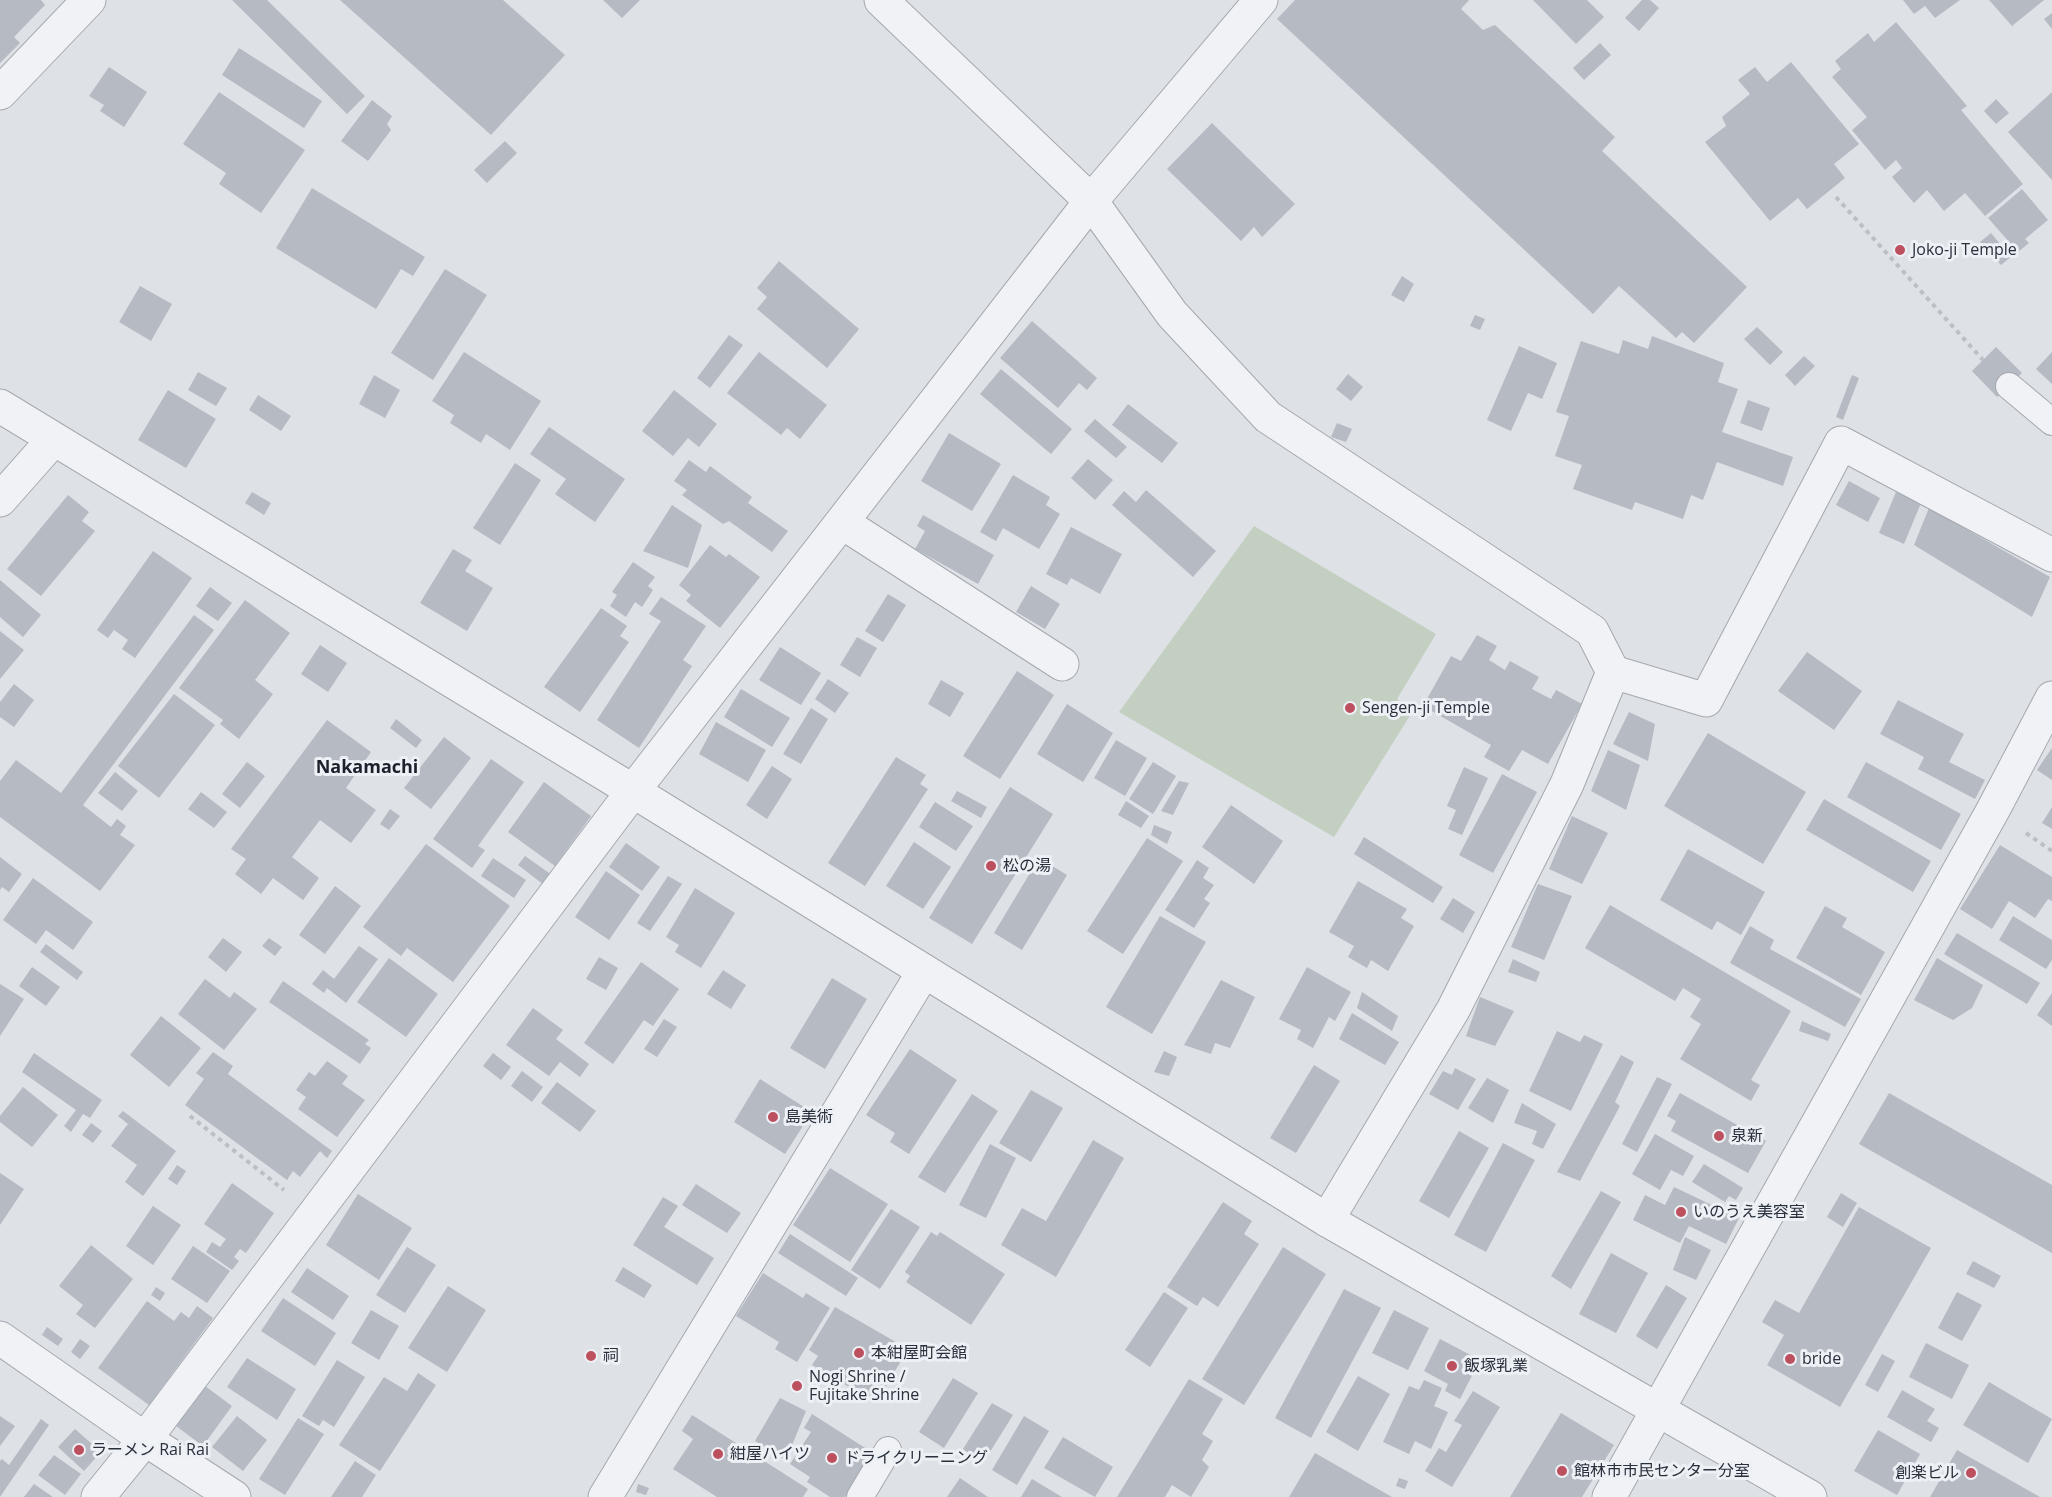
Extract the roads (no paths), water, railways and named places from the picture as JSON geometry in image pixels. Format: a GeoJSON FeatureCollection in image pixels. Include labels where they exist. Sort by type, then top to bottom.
{"type":"FeatureCollection","features":[{"type":"Feature","properties":{"kind":"street"},"geometry":{"type":"LineString","coordinates":[[0,93],[89,0]]}},
{"type":"Feature","properties":{"kind":"street"},"geometry":{"type":"LineString","coordinates":[[881,0],[1091,201],[1172,314],[1268,417],[1592,631],[1613,672],[1706,700],[1841,443],[2052,555]]}},
{"type":"Feature","properties":{"kind":"street"},"geometry":{"type":"LineString","coordinates":[[98,1497],[146,1439],[633,791],[1091,201],[1261,0]]}},
{"type":"Feature","properties":{"kind":"street"},"geometry":{"type":"LineString","coordinates":[[0,406],[633,791],[1327,1220],[1810,1497]]}},
{"type":"Feature","properties":{"kind":"street"},"geometry":{"type":"LineString","coordinates":[[0,500],[53,440]]}},
{"type":"Feature","properties":{"kind":"street"},"geometry":{"type":"LineString","coordinates":[[843,523],[1062,664]]}},
{"type":"Feature","properties":{"kind":"street"},"geometry":{"type":"LineString","coordinates":[[1327,1220],[1453,1010],[1567,784],[1613,672]]}},
{"type":"Feature","properties":{"kind":"street"},"geometry":{"type":"LineString","coordinates":[[1609,1497],[1993,810],[2052,698]]}},
{"type":"Feature","properties":{"kind":"street"},"geometry":{"type":"LineString","coordinates":[[605,1497],[924,971]]}},
{"type":"Feature","properties":{"kind":"street"},"geometry":{"type":"LineString","coordinates":[[0,1338],[234,1497]]}},
{"type":"Feature","properties":{"kind":"lane"},"geometry":{"type":"LineString","coordinates":[[2009,386],[2052,422]]}},
{"type":"Feature","properties":{"kind":"lane"},"geometry":{"type":"LineString","coordinates":[[860,1497],[888,1450]]}},
{"type":"Feature","properties":{"kind":"place","name":"Joko-ji Temple"},"geometry":{"type":"Point","coordinates":[1900,250]}},
{"type":"Feature","properties":{"kind":"place","name":"Sengen-ji Temple"},"geometry":{"type":"Point","coordinates":[1350,708]}},
{"type":"Feature","properties":{"kind":"place","name":"松の湯"},"geometry":{"type":"Point","coordinates":[991,866]}},
{"type":"Feature","properties":{"kind":"place","name":"島美術"},"geometry":{"type":"Point","coordinates":[773,1117]}},
{"type":"Feature","properties":{"kind":"place","name":"泉新"},"geometry":{"type":"Point","coordinates":[1719,1136]}},
{"type":"Feature","properties":{"kind":"place","name":"いのうえ美容室"},"geometry":{"type":"Point","coordinates":[1681,1212]}},
{"type":"Feature","properties":{"kind":"place","name":"本紺屋町会館"},"geometry":{"type":"Point","coordinates":[859,1353]}},
{"type":"Feature","properties":{"kind":"place","name":"祠"},"geometry":{"type":"Point","coordinates":[591,1356]}},
{"type":"Feature","properties":{"kind":"place","name":"bride"},"geometry":{"type":"Point","coordinates":[1790,1359]}},
{"type":"Feature","properties":{"kind":"place","name":"飯塚乳業"},"geometry":{"type":"Point","coordinates":[1452,1366]}},
{"type":"Feature","properties":{"kind":"place","name":"Nogi Shrine / Fujitake Shrine"},"geometry":{"type":"Point","coordinates":[797,1386]}},
{"type":"Feature","properties":{"kind":"place","name":"ラーメン Rai Rai"},"geometry":{"type":"Point","coordinates":[79,1450]}},
{"type":"Feature","properties":{"kind":"place","name":"紺屋ハイツ"},"geometry":{"type":"Point","coordinates":[718,1454]}},
{"type":"Feature","properties":{"kind":"place","name":"ドライクリーニング"},"geometry":{"type":"Point","coordinates":[832,1458]}},
{"type":"Feature","properties":{"kind":"place","name":"館林市市民センター分室"},"geometry":{"type":"Point","coordinates":[1562,1471]}},
{"type":"Feature","properties":{"kind":"place","name":"創楽ビル"},"geometry":{"type":"Point","coordinates":[1971,1473]}},
{"type":"Feature","properties":{"kind":"district","name":"Nakamachi"},"geometry":{"type":"Point","coordinates":[367,768]}}]}
